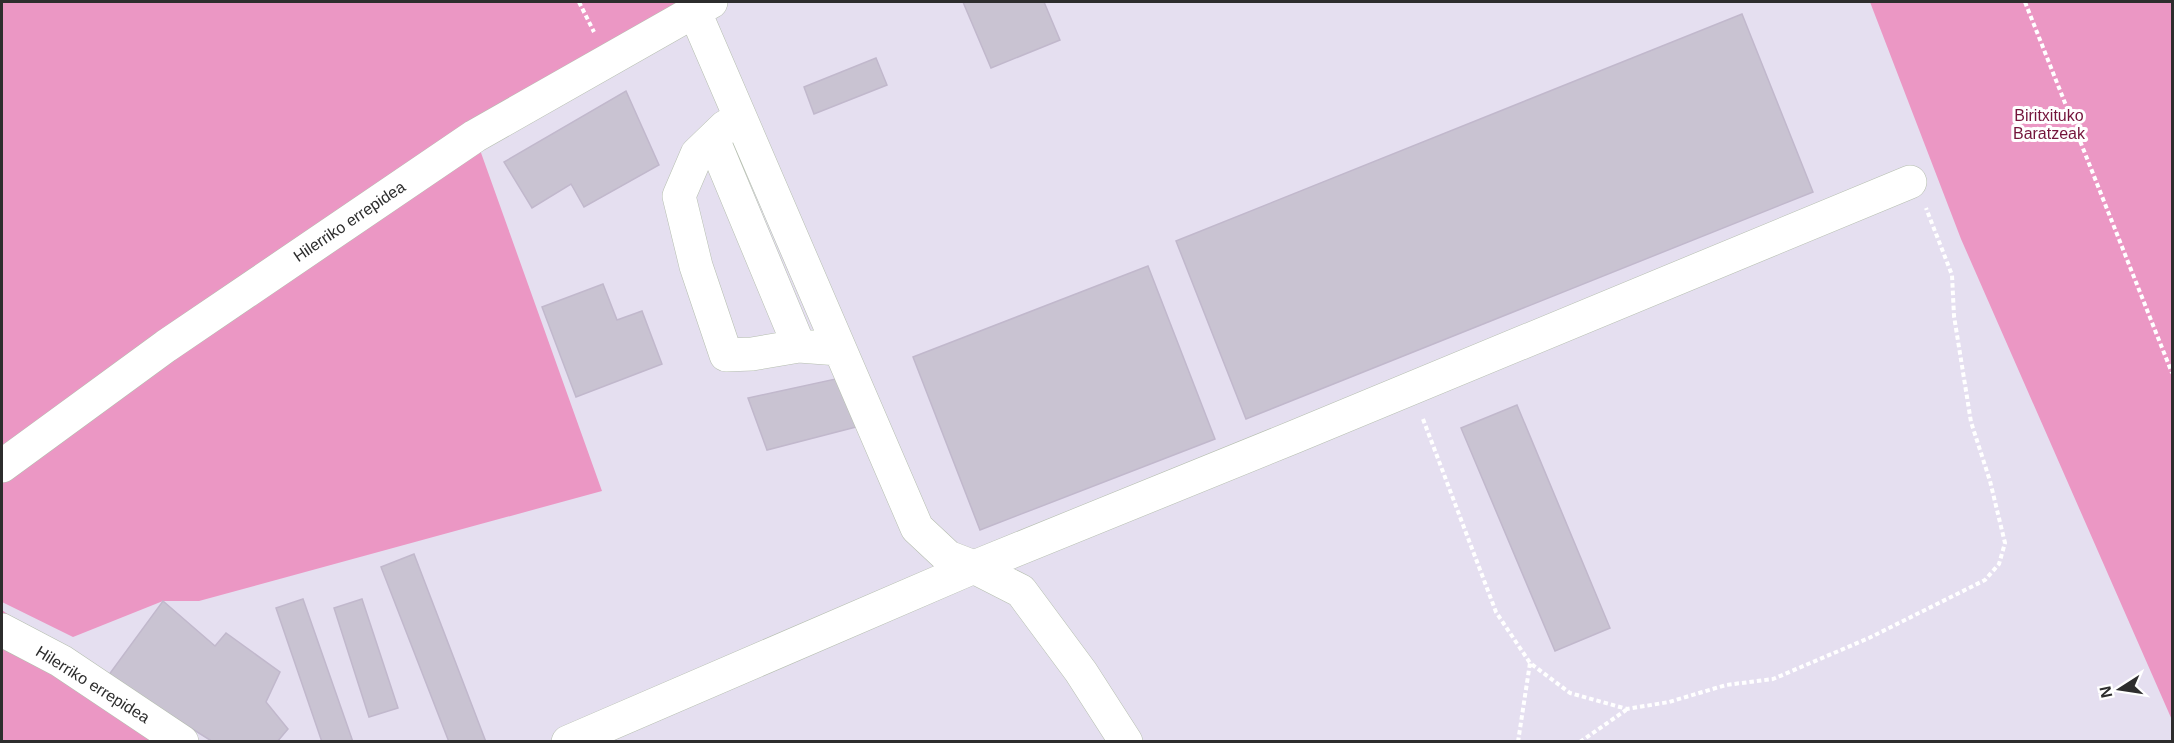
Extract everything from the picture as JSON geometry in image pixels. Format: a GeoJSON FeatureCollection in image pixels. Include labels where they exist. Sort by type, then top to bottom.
{"type":"FeatureCollection","features":[{"type":"Feature","properties":{"kind":"street"},"geometry":{"type":"LineString","coordinates":[[703,6],[740,118],[917,528],[948,557],[974,567],[1021,591],[1081,672],[1126,741]]}},
{"type":"Feature","properties":{"kind":"street","name":"Hilerriko errepidea"},"geometry":{"type":"LineString","coordinates":[[2,466],[166,346],[475,136],[703,6]]}},
{"type":"Feature","properties":{"kind":"street"},"geometry":{"type":"LineString","coordinates":[[740,118],[725,127],[697,154],[679,196],[696,266],[726,355],[752,354],[799,346],[838,349]]}},
{"type":"Feature","properties":{"kind":"street"},"geometry":{"type":"LineString","coordinates":[[713,139],[799,346]]}},
{"type":"Feature","properties":{"kind":"street"},"geometry":{"type":"LineString","coordinates":[[568,741],[974,567],[1412,389],[1910,182]]}},
{"type":"Feature","properties":{"kind":"street","name":"Hilerriko errepidea"},"geometry":{"type":"LineString","coordinates":[[2,630],[61,661],[182,741]]}},
{"type":"Feature","properties":{"kind":"path"},"geometry":{"type":"LineString","coordinates":[[2025,2],[2172,373]]}},
{"type":"Feature","properties":{"kind":"path"},"geometry":{"type":"LineString","coordinates":[[1580,741],[1627,709],[1669,702],[1726,685],[1773,679],[1869,638],[1985,580],[1999,564],[2006,543],[1990,481],[1971,422],[1954,316],[1952,275],[1940,239],[1921,195],[1910,182]]}},
{"type":"Feature","properties":{"kind":"path"},"geometry":{"type":"LineString","coordinates":[[1412,389],[1496,612],[1530,663],[1570,693],[1627,709]]}},
{"type":"Feature","properties":{"kind":"path"},"geometry":{"type":"LineString","coordinates":[[1518,741],[1530,663]]}},
{"type":"Feature","properties":{"kind":"green space"},"geometry":{"type":"Polygon","coordinates":[[[2,2],[711,2],[475,136],[602,491],[199,601],[163,601],[73,637],[2,602],[2,2]]]}},
{"type":"Feature","properties":{"kind":"green space","name":"Biritxituko Baratzeak"},"geometry":{"type":"Polygon","coordinates":[[[1870,2],[2172,2],[2172,720],[1961,239],[1870,2]]]}},
{"type":"Feature","properties":{"kind":"green space"},"geometry":{"type":"Polygon","coordinates":[[[2,610],[176,741],[2,741],[2,610]]]}},
{"type":"Feature","properties":{"kind":"building"},"geometry":{"type":"Polygon","coordinates":[[[963,2],[1044,2],[1060,40],[991,68],[963,2]]]}},
{"type":"Feature","properties":{"kind":"building"},"geometry":{"type":"Polygon","coordinates":[[[1742,14],[1813,192],[1246,419],[1176,241],[1742,14]]]}},
{"type":"Feature","properties":{"kind":"building"},"geometry":{"type":"Polygon","coordinates":[[[876,58],[887,85],[814,114],[804,87],[876,58]]]}},
{"type":"Feature","properties":{"kind":"building"},"geometry":{"type":"Polygon","coordinates":[[[626,91],[659,165],[584,207],[571,184],[532,208],[504,162],[626,91]]]}},
{"type":"Feature","properties":{"kind":"building"},"geometry":{"type":"Polygon","coordinates":[[[1148,266],[1215,439],[980,530],[913,357],[1148,266]]]}},
{"type":"Feature","properties":{"kind":"building"},"geometry":{"type":"Polygon","coordinates":[[[603,284],[617,320],[642,311],[662,364],[576,397],[542,307],[603,284]]]}},
{"type":"Feature","properties":{"kind":"building"},"geometry":{"type":"Polygon","coordinates":[[[840,378],[860,426],[767,450],[748,398],[840,378]]]}},
{"type":"Feature","properties":{"kind":"building"},"geometry":{"type":"Polygon","coordinates":[[[1517,405],[1610,628],[1555,651],[1461,428],[1517,405]]]}},
{"type":"Feature","properties":{"kind":"building"},"geometry":{"type":"Polygon","coordinates":[[[414,554],[486,742],[449,742],[381,567],[414,554]]]}},
{"type":"Feature","properties":{"kind":"building"},"geometry":{"type":"Polygon","coordinates":[[[303,599],[353,742],[322,742],[276,608],[303,599]]]}},
{"type":"Feature","properties":{"kind":"building"},"geometry":{"type":"Polygon","coordinates":[[[362,599],[398,708],[369,717],[334,608],[362,599]]]}},
{"type":"Feature","properties":{"kind":"building"},"geometry":{"type":"Polygon","coordinates":[[[163,601],[215,646],[226,633],[280,672],[266,702],[288,729],[277,742],[213,742],[108,676],[163,601]]]}}]}
